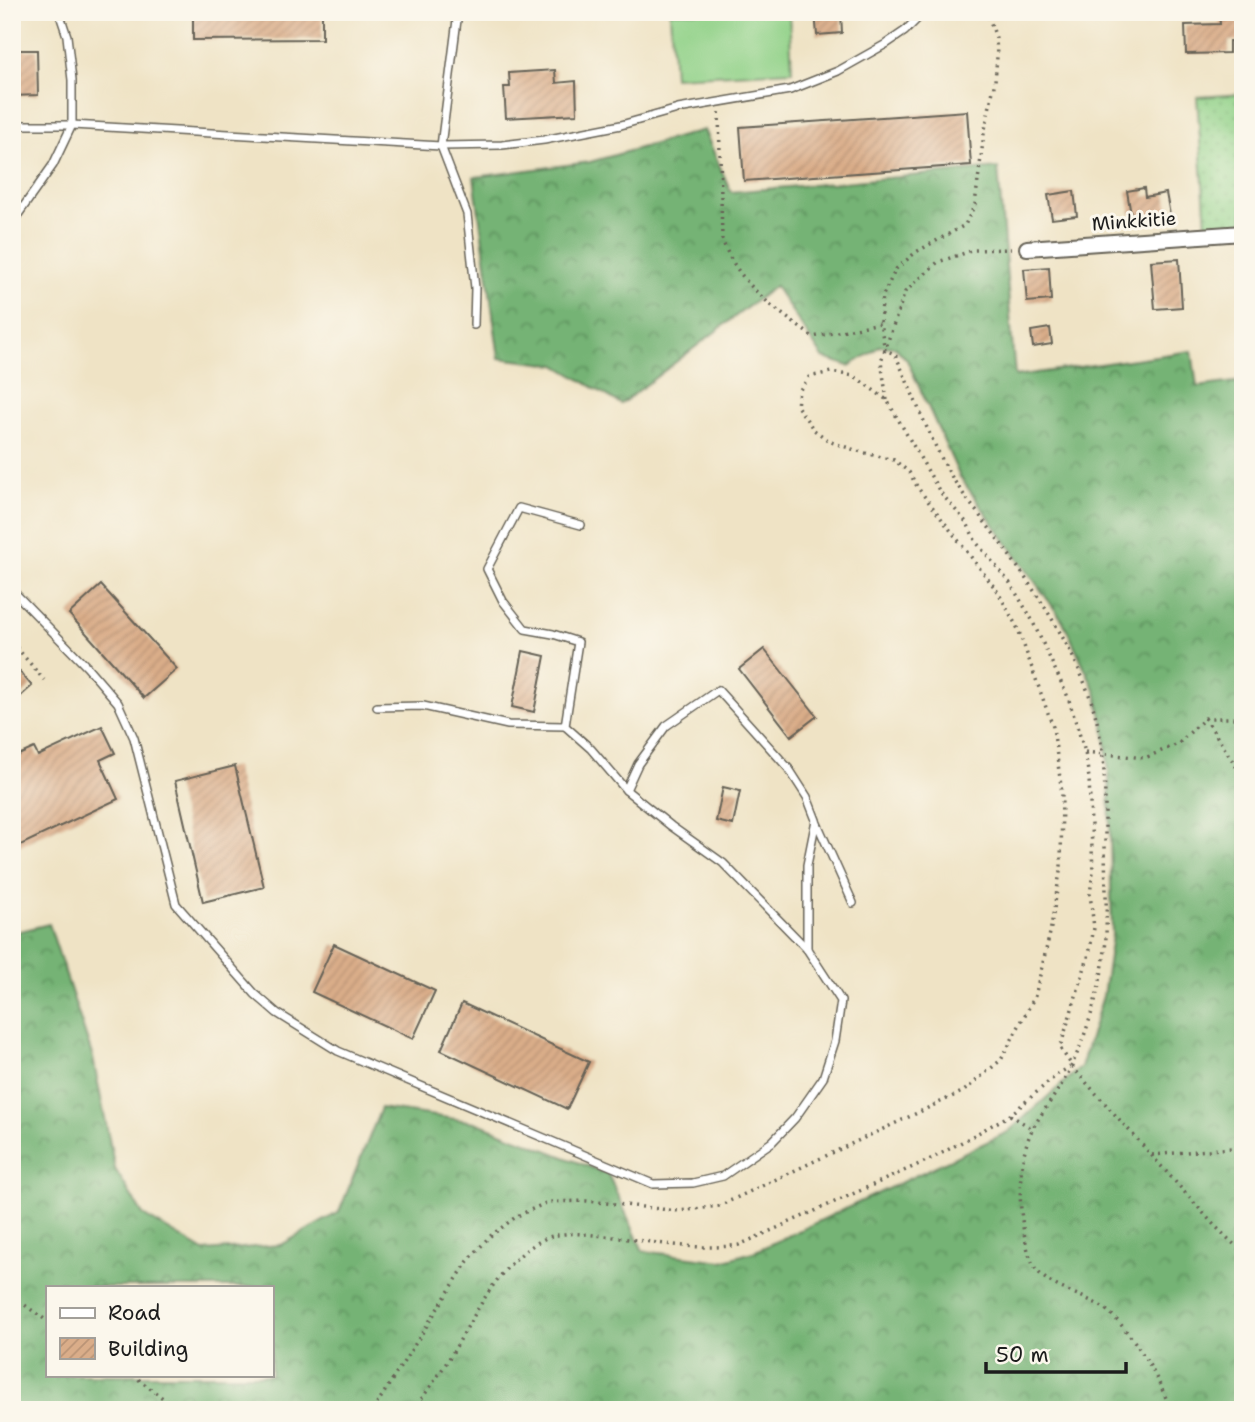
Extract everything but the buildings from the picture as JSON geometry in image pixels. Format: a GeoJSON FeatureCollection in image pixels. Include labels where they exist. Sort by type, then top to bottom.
{"type":"FeatureCollection","features":[{"type":"Feature","properties":{"kind":"street","name":"Minkkitie"},"geometry":{"type":"LineString","coordinates":[[1027,248],[1243,233]]}},
{"type":"Feature","properties":{"kind":"lane"},"geometry":{"type":"LineString","coordinates":[[12,223],[53,165],[72,125],[71,69],[67,36],[59,12]]}},
{"type":"Feature","properties":{"kind":"lane"},"geometry":{"type":"LineString","coordinates":[[458,12],[441,146],[467,214],[475,288],[474,325]]}},
{"type":"Feature","properties":{"kind":"lane"},"geometry":{"type":"LineString","coordinates":[[12,125],[72,125],[441,146],[502,145],[544,140],[621,125],[678,108],[771,95],[814,82],[905,32],[924,12]]}},
{"type":"Feature","properties":{"kind":"lane"},"geometry":{"type":"LineString","coordinates":[[565,726],[578,642],[525,629],[503,601],[486,569],[519,508],[581,525]]}},
{"type":"Feature","properties":{"kind":"lane"},"geometry":{"type":"LineString","coordinates":[[12,590],[88,667],[118,704],[134,738],[176,904],[255,994],[277,1013],[338,1051],[653,1184],[693,1183],[723,1176],[772,1142],[795,1118],[823,1078],[835,1041],[841,1001],[807,949],[723,863],[626,790],[590,749],[565,726],[508,725],[423,706],[377,708]]}},
{"type":"Feature","properties":{"kind":"lane"},"geometry":{"type":"LineString","coordinates":[[626,790],[638,764],[666,726],[718,690],[789,769],[807,797],[853,904]]}},
{"type":"Feature","properties":{"kind":"lane"},"geometry":{"type":"LineString","coordinates":[[807,949],[807,865],[816,820]]}},
{"type":"Feature","properties":{"kind":"path"},"geometry":{"type":"LineString","coordinates":[[885,350],[880,323],[883,295],[896,269],[916,252],[965,225],[975,204],[997,57],[996,38],[987,12]]}},
{"type":"Feature","properties":{"kind":"path"},"geometry":{"type":"LineString","coordinates":[[719,103],[722,239],[728,258],[742,278],[813,337],[880,323]]}},
{"type":"Feature","properties":{"kind":"path"},"geometry":{"type":"LineString","coordinates":[[1027,248],[974,250],[938,262],[905,292],[881,361],[887,400],[940,492],[967,523],[976,542],[1010,583],[1031,618],[1068,697],[1085,752],[1089,778],[1093,872],[1090,894],[1094,928],[1089,954],[1060,1048],[1072,1066],[1243,1253]]}},
{"type":"Feature","properties":{"kind":"path"},"geometry":{"type":"LineString","coordinates":[[885,350],[895,354],[954,481],[1056,624],[1090,700],[1099,730],[1105,791],[1106,937],[1096,998],[1072,1066],[1033,1129],[1022,1159],[1020,1181],[1024,1227],[1030,1257],[1036,1270],[1048,1282],[1109,1313],[1144,1356],[1160,1382],[1171,1410]]}},
{"type":"Feature","properties":{"kind":"path"},"geometry":{"type":"LineString","coordinates":[[373,1410],[468,1261],[489,1237],[517,1216],[548,1202],[587,1201],[679,1211],[719,1206],[964,1091],[1001,1060],[1035,996],[1050,933],[1061,866],[1062,793],[1053,727],[1018,629],[998,592],[918,488],[909,472],[894,460],[831,442],[814,430],[797,406],[799,391],[809,377],[831,372],[854,376],[887,400]]}},
{"type":"Feature","properties":{"kind":"path"},"geometry":{"type":"LineString","coordinates":[[12,642],[44,680]]}},
{"type":"Feature","properties":{"kind":"path"},"geometry":{"type":"LineString","coordinates":[[1085,752],[1145,758],[1178,744],[1205,718],[1243,718]]}},
{"type":"Feature","properties":{"kind":"path"},"geometry":{"type":"LineString","coordinates":[[1205,718],[1243,777]]}},
{"type":"Feature","properties":{"kind":"path"},"geometry":{"type":"LineString","coordinates":[[413,1410],[450,1356],[484,1298],[505,1272],[542,1240],[559,1234],[593,1235],[691,1247],[719,1248],[738,1245],[935,1157],[1010,1115],[1058,1074],[1072,1066]]}},
{"type":"Feature","properties":{"kind":"path"},"geometry":{"type":"LineString","coordinates":[[1010,1115],[1033,1129]]}},
{"type":"Feature","properties":{"kind":"path"},"geometry":{"type":"LineString","coordinates":[[1152,1155],[1243,1147]]}},
{"type":"Feature","properties":{"kind":"path"},"geometry":{"type":"LineString","coordinates":[[12,1305],[22,1303],[46,1320]]}},
{"type":"Feature","properties":{"kind":"path"},"geometry":{"type":"LineString","coordinates":[[134,1376],[178,1410]]}},
{"type":"Feature","properties":{"kind":"green space"},"geometry":{"type":"Polygon","coordinates":[[[670,12],[789,12],[792,71],[674,77],[670,12]]]}},
{"type":"Feature","properties":{"kind":"green space"},"geometry":{"type":"Polygon","coordinates":[[[1243,94],[1243,224],[1206,226],[1197,97],[1243,94]]]}},
{"type":"Feature","properties":{"kind":"green space"},"geometry":{"type":"Polygon","coordinates":[[[704,130],[731,192],[998,168],[1015,376],[1192,351],[1197,387],[1243,381],[1243,1410],[12,1410],[12,933],[49,924],[93,1058],[115,1169],[143,1215],[204,1251],[281,1245],[339,1212],[381,1108],[475,1122],[608,1174],[643,1251],[722,1261],[756,1251],[1008,1132],[1081,1067],[1103,996],[1112,936],[1109,774],[1104,726],[1096,692],[1063,621],[960,477],[907,360],[895,347],[879,346],[849,366],[823,358],[775,286],[621,404],[556,365],[499,358],[474,177],[590,162],[704,130]]]}}]}
